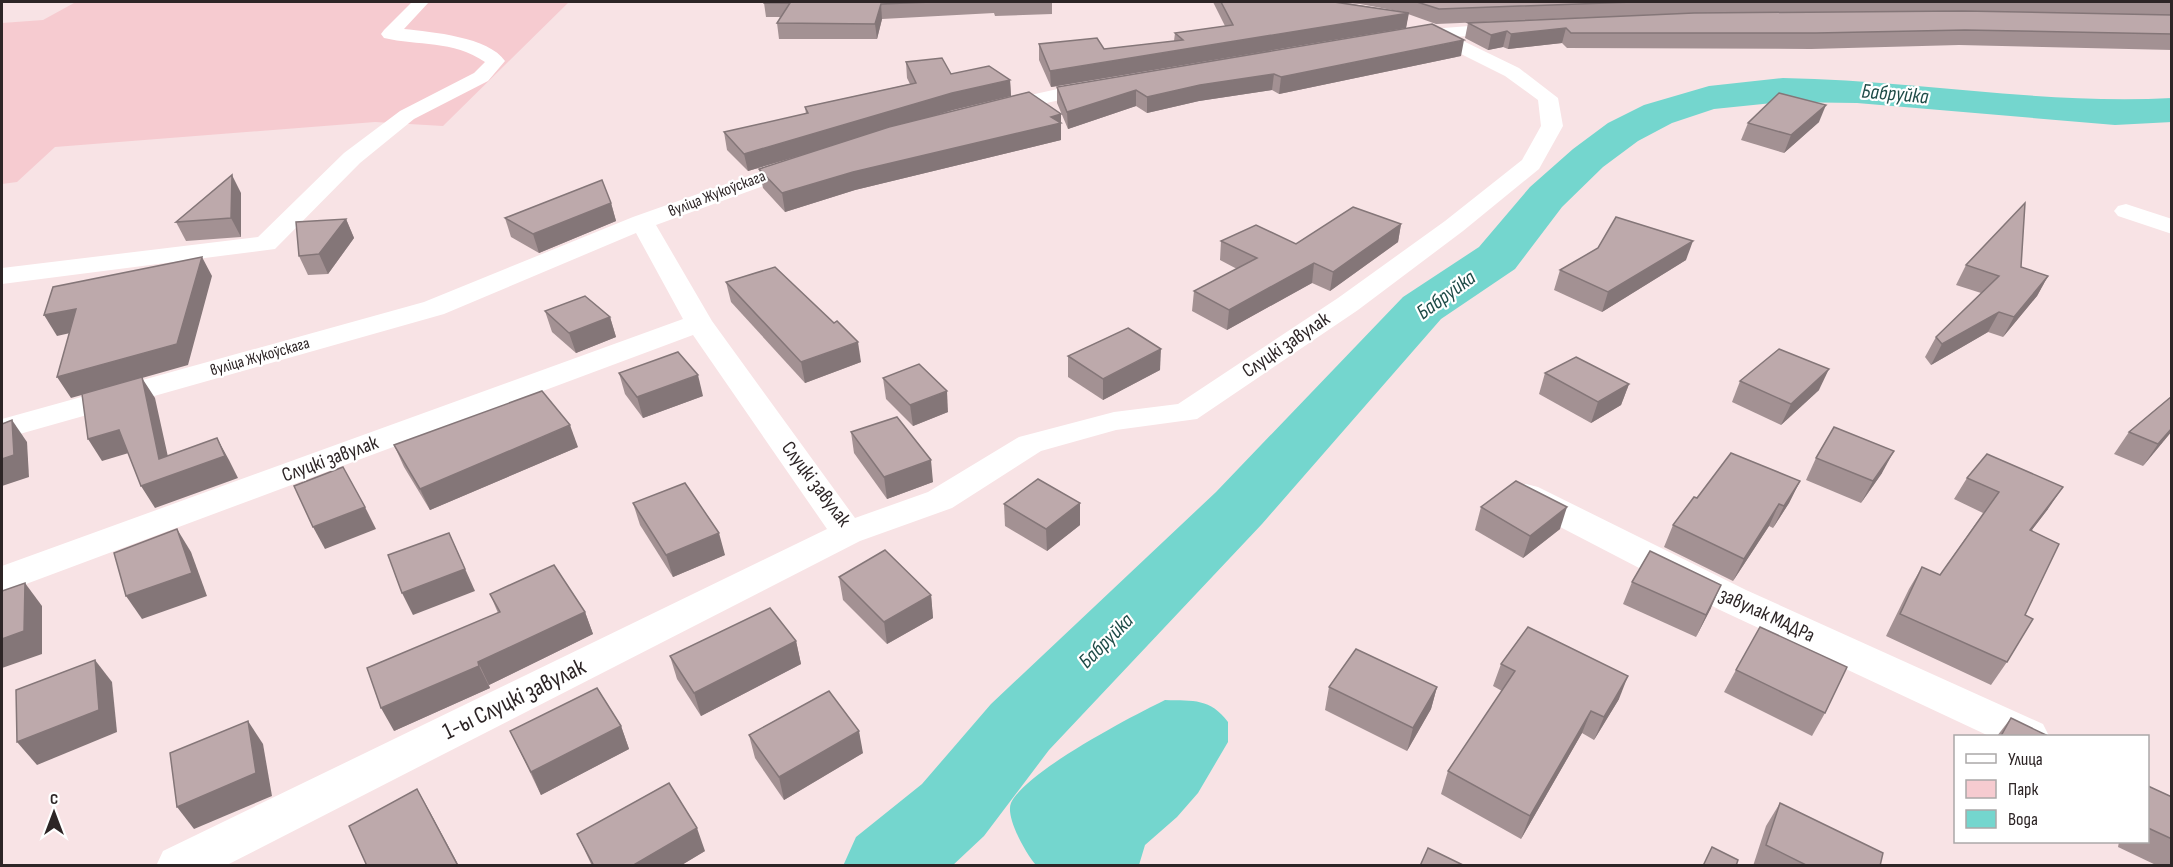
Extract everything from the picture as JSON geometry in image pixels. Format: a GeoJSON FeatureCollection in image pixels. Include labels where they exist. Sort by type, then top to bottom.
{"type":"FeatureCollection","features":[{"type":"Feature","properties":{"kind":"street"},"geometry":{"type":"LineString","coordinates":[[2,276],[266,244],[352,158],[407,115],[481,77],[496,61],[484,51],[444,40],[390,34],[421,2]]}},
{"type":"Feature","properties":{"kind":"street","name":"Слуцкі завулак"},"geometry":{"type":"LineString","coordinates":[[2,580],[699,323],[848,532],[940,500],[1030,444],[1114,421],[1186,412],[1357,298],[1455,226],[1531,164],[1552,126],[1548,98],[1512,72],[1410,20],[1399,18]]}},
{"type":"Feature","properties":{"kind":"street"},"geometry":{"type":"LineString","coordinates":[[1384,39],[1430,32],[1525,27]]}},
{"type":"Feature","properties":{"kind":"street"},"geometry":{"type":"LineString","coordinates":[[973,114],[1122,82]]}},
{"type":"Feature","properties":{"kind":"street","name":"вуліца Жукоўскага"},"geometry":{"type":"LineString","coordinates":[[2,429],[434,308],[642,222],[771,173],[827,156]]}},
{"type":"Feature","properties":{"kind":"street"},"geometry":{"type":"LineString","coordinates":[[2126,211],[2172,227]]}},
{"type":"Feature","properties":{"kind":"street"},"geometry":{"type":"LineString","coordinates":[[642,222],[699,323]]}},
{"type":"Feature","properties":{"kind":"street","name":"завулак МАДРа"},"geometry":{"type":"LineString","coordinates":[[1509,486],[1733,600],[2026,735]]}},
{"type":"Feature","properties":{"kind":"street","name":"1-ы Слуцкі завулак"},"geometry":{"type":"LineString","coordinates":[[179,866],[848,532]]}},
{"type":"Feature","properties":{"kind":"green space"},"geometry":{"type":"Polygon","coordinates":[[[569,2],[443,126],[375,122],[55,147],[17,182],[2,184],[2,23],[43,20],[74,3],[569,2]]]}},
{"type":"Feature","properties":{"kind":"water"},"geometry":{"type":"Polygon","coordinates":[[[1165,700],[1201,702],[1215,709],[1228,722],[1228,742],[1198,793],[1177,817],[1145,845],[1139,865],[1036,865],[1022,844],[1011,817],[1011,803],[1020,790],[1036,776],[1081,746],[1165,700]]]}},
{"type":"Feature","properties":{"kind":"building"},"geometry":{"type":"Polygon","coordinates":[[[932,2],[881,4],[875,24],[777,23],[790,3],[764,3],[932,2]]]}},
{"type":"Feature","properties":{"kind":"building"},"geometry":{"type":"Polygon","coordinates":[[[1221,2],[1334,2],[1409,13],[1050,71],[1039,44],[1097,38],[1104,49],[1183,40],[1175,33],[1233,25],[1221,2]]]}},
{"type":"Feature","properties":{"kind":"building"},"geometry":{"type":"Polygon","coordinates":[[[1417,2],[1633,2],[1439,9],[1417,2]]]}},
{"type":"Feature","properties":{"kind":"building"},"geometry":{"type":"Polygon","coordinates":[[[1963,11],[2172,15],[2172,34],[1965,30],[1816,33],[1571,33],[1566,28],[1511,34],[1507,31],[1491,35],[1468,23],[1694,13],[1963,11]]]}},
{"type":"Feature","properties":{"kind":"building"},"geometry":{"type":"Polygon","coordinates":[[[1432,24],[1464,40],[1281,77],[1274,74],[1200,85],[1147,97],[1136,90],[1067,112],[1057,87],[1432,24]]]}},
{"type":"Feature","properties":{"kind":"building"},"geometry":{"type":"Polygon","coordinates":[[[942,58],[951,74],[989,66],[1010,80],[952,93],[744,154],[724,132],[808,113],[805,107],[916,83],[906,62],[942,58]]]}},
{"type":"Feature","properties":{"kind":"building"},"geometry":{"type":"Polygon","coordinates":[[[1029,92],[1061,114],[1051,117],[1061,123],[853,172],[782,193],[759,169],[889,127],[1029,92]]]}},
{"type":"Feature","properties":{"kind":"building"},"geometry":{"type":"Polygon","coordinates":[[[1779,93],[1826,105],[1791,135],[1748,123],[1779,93]]]}},
{"type":"Feature","properties":{"kind":"building"},"geometry":{"type":"Polygon","coordinates":[[[232,175],[231,218],[176,222],[232,175]]]}},
{"type":"Feature","properties":{"kind":"building"},"geometry":{"type":"Polygon","coordinates":[[[602,180],[611,203],[533,234],[505,218],[602,180]]]}},
{"type":"Feature","properties":{"kind":"building"},"geometry":{"type":"Polygon","coordinates":[[[2025,203],[2021,267],[2048,276],[2014,317],[1999,312],[1942,344],[1936,337],[1999,276],[1966,265],[2025,203]]]}},
{"type":"Feature","properties":{"kind":"building"},"geometry":{"type":"Polygon","coordinates":[[[1353,207],[1401,224],[1333,272],[1314,263],[1229,310],[1194,291],[1257,258],[1221,241],[1256,225],[1296,244],[1353,207]]]}},
{"type":"Feature","properties":{"kind":"building"},"geometry":{"type":"Polygon","coordinates":[[[1616,217],[1693,241],[1608,292],[1560,270],[1598,248],[1616,217]]]}},
{"type":"Feature","properties":{"kind":"building"},"geometry":{"type":"Polygon","coordinates":[[[346,219],[319,254],[299,256],[296,222],[346,219]]]}},
{"type":"Feature","properties":{"kind":"building"},"geometry":{"type":"Polygon","coordinates":[[[202,257],[177,344],[57,377],[76,309],[44,315],[53,287],[202,257]]]}},
{"type":"Feature","properties":{"kind":"building"},"geometry":{"type":"Polygon","coordinates":[[[775,267],[834,323],[837,321],[858,342],[801,362],[726,282],[775,267]]]}},
{"type":"Feature","properties":{"kind":"building"},"geometry":{"type":"Polygon","coordinates":[[[585,296],[610,317],[569,333],[545,311],[585,296]]]}},
{"type":"Feature","properties":{"kind":"building"},"geometry":{"type":"Polygon","coordinates":[[[1128,328],[1161,349],[1103,379],[1068,356],[1128,328]]]}},
{"type":"Feature","properties":{"kind":"building"},"geometry":{"type":"Polygon","coordinates":[[[1779,349],[1829,369],[1791,404],[1740,381],[1779,349]]]}},
{"type":"Feature","properties":{"kind":"building"},"geometry":{"type":"Polygon","coordinates":[[[678,352],[698,375],[637,397],[619,373],[678,352]]]}},
{"type":"Feature","properties":{"kind":"building"},"geometry":{"type":"Polygon","coordinates":[[[1576,357],[1629,384],[1598,402],[1545,373],[1576,357]]]}},
{"type":"Feature","properties":{"kind":"building"},"geometry":{"type":"Polygon","coordinates":[[[919,364],[947,391],[910,405],[883,378],[919,364]]]}},
{"type":"Feature","properties":{"kind":"building"},"geometry":{"type":"Polygon","coordinates":[[[142,377],[159,459],[217,438],[225,456],[141,486],[119,430],[88,439],[82,394],[142,377]]]}},
{"type":"Feature","properties":{"kind":"building"},"geometry":{"type":"Polygon","coordinates":[[[542,391],[570,425],[420,489],[394,445],[542,391]]]}},
{"type":"Feature","properties":{"kind":"building"},"geometry":{"type":"Polygon","coordinates":[[[2172,396],[2172,428],[2158,444],[2129,432],[2172,396]]]}},
{"type":"Feature","properties":{"kind":"building"},"geometry":{"type":"Polygon","coordinates":[[[897,417],[931,460],[884,477],[851,432],[897,417]]]}},
{"type":"Feature","properties":{"kind":"building"},"geometry":{"type":"Polygon","coordinates":[[[12,420],[14,455],[2,459],[2,424],[12,420]]]}},
{"type":"Feature","properties":{"kind":"building"},"geometry":{"type":"Polygon","coordinates":[[[1834,427],[1894,451],[1873,481],[1816,458],[1834,427]]]}},
{"type":"Feature","properties":{"kind":"building"},"geometry":{"type":"Polygon","coordinates":[[[1731,453],[1800,481],[1784,506],[1779,504],[1744,559],[1673,525],[1731,453]]]}},
{"type":"Feature","properties":{"kind":"building"},"geometry":{"type":"Polygon","coordinates":[[[1987,454],[2063,487],[2030,530],[2059,544],[2025,615],[2033,619],[2007,662],[1900,614],[1922,567],[1940,575],[1999,492],[1967,478],[1987,454]]]}},
{"type":"Feature","properties":{"kind":"building"},"geometry":{"type":"Polygon","coordinates":[[[343,467],[365,507],[313,527],[294,486],[343,467]]]}},
{"type":"Feature","properties":{"kind":"building"},"geometry":{"type":"Polygon","coordinates":[[[1038,479],[1080,503],[1046,529],[1004,504],[1038,479]]]}},
{"type":"Feature","properties":{"kind":"building"},"geometry":{"type":"Polygon","coordinates":[[[1516,481],[1567,507],[1530,536],[1481,507],[1516,481]]]}},
{"type":"Feature","properties":{"kind":"building"},"geometry":{"type":"Polygon","coordinates":[[[685,483],[719,533],[666,555],[633,503],[685,483]]]}},
{"type":"Feature","properties":{"kind":"building"},"geometry":{"type":"Polygon","coordinates":[[[177,529],[192,573],[126,596],[114,553],[177,529]]]}},
{"type":"Feature","properties":{"kind":"building"},"geometry":{"type":"Polygon","coordinates":[[[449,533],[465,569],[402,593],[388,555],[449,533]]]}},
{"type":"Feature","properties":{"kind":"building"},"geometry":{"type":"Polygon","coordinates":[[[885,550],[931,595],[884,622],[839,577],[885,550]]]}},
{"type":"Feature","properties":{"kind":"building"},"geometry":{"type":"Polygon","coordinates":[[[1650,551],[1721,585],[1706,615],[1632,582],[1650,551]]]}},
{"type":"Feature","properties":{"kind":"building"},"geometry":{"type":"Polygon","coordinates":[[[554,565],[585,612],[478,662],[479,666],[381,708],[367,668],[500,612],[490,594],[554,565]]]}},
{"type":"Feature","properties":{"kind":"building"},"geometry":{"type":"Polygon","coordinates":[[[25,583],[24,631],[2,639],[2,591],[25,583]]]}},
{"type":"Feature","properties":{"kind":"building"},"geometry":{"type":"Polygon","coordinates":[[[770,608],[796,641],[694,693],[670,656],[770,608]]]}},
{"type":"Feature","properties":{"kind":"building"},"geometry":{"type":"Polygon","coordinates":[[[1528,627],[1628,676],[1604,717],[1591,711],[1530,816],[1448,771],[1515,671],[1501,664],[1528,627]]]}},
{"type":"Feature","properties":{"kind":"building"},"geometry":{"type":"Polygon","coordinates":[[[1760,627],[1847,667],[1825,713],[1736,670],[1760,627]]]}},
{"type":"Feature","properties":{"kind":"building"},"geometry":{"type":"Polygon","coordinates":[[[1356,649],[1437,687],[1413,728],[1329,687],[1356,649]]]}},
{"type":"Feature","properties":{"kind":"building"},"geometry":{"type":"Polygon","coordinates":[[[95,660],[99,710],[17,742],[16,690],[95,660]]]}},
{"type":"Feature","properties":{"kind":"building"},"geometry":{"type":"Polygon","coordinates":[[[597,688],[621,726],[531,772],[510,731],[597,688]]]}},
{"type":"Feature","properties":{"kind":"building"},"geometry":{"type":"Polygon","coordinates":[[[829,691],[859,731],[779,777],[749,735],[829,691]]]}},
{"type":"Feature","properties":{"kind":"building"},"geometry":{"type":"Polygon","coordinates":[[[2011,718],[2046,735],[2002,735],[2011,718]]]}},
{"type":"Feature","properties":{"kind":"building"},"geometry":{"type":"Polygon","coordinates":[[[248,721],[256,773],[177,807],[170,753],[248,721]]]}},
{"type":"Feature","properties":{"kind":"building"},"geometry":{"type":"Polygon","coordinates":[[[669,783],[697,828],[632,866],[594,866],[577,834],[669,783]]]}},
{"type":"Feature","properties":{"kind":"building"},"geometry":{"type":"Polygon","coordinates":[[[2149,786],[2172,797],[2172,839],[2149,828],[2149,786]]]}},
{"type":"Feature","properties":{"kind":"building"},"geometry":{"type":"Polygon","coordinates":[[[417,789],[458,866],[367,866],[349,826],[417,789]]]}},
{"type":"Feature","properties":{"kind":"building"},"geometry":{"type":"Polygon","coordinates":[[[1780,803],[1883,853],[1880,866],[1808,866],[1766,845],[1780,803]]]}},
{"type":"Feature","properties":{"kind":"building"},"geometry":{"type":"Polygon","coordinates":[[[1712,847],[1738,860],[1736,866],[1703,866],[1712,847]]]}},
{"type":"Feature","properties":{"kind":"building"},"geometry":{"type":"Polygon","coordinates":[[[1428,848],[1465,866],[1420,866],[1428,848]]]}},
{"type":"Feature","properties":{"kind":"waterway","name":"Бабруйка"},"geometry":{"type":"LineString","coordinates":[[888,866],[953,810],[1020,727],[1239,508],[1422,308],[1497,258],[1546,197],[1588,158],[1623,132],[1658,114],[1709,98],[1783,90],[1857,91],[2115,113],[2172,110]]}}]}
